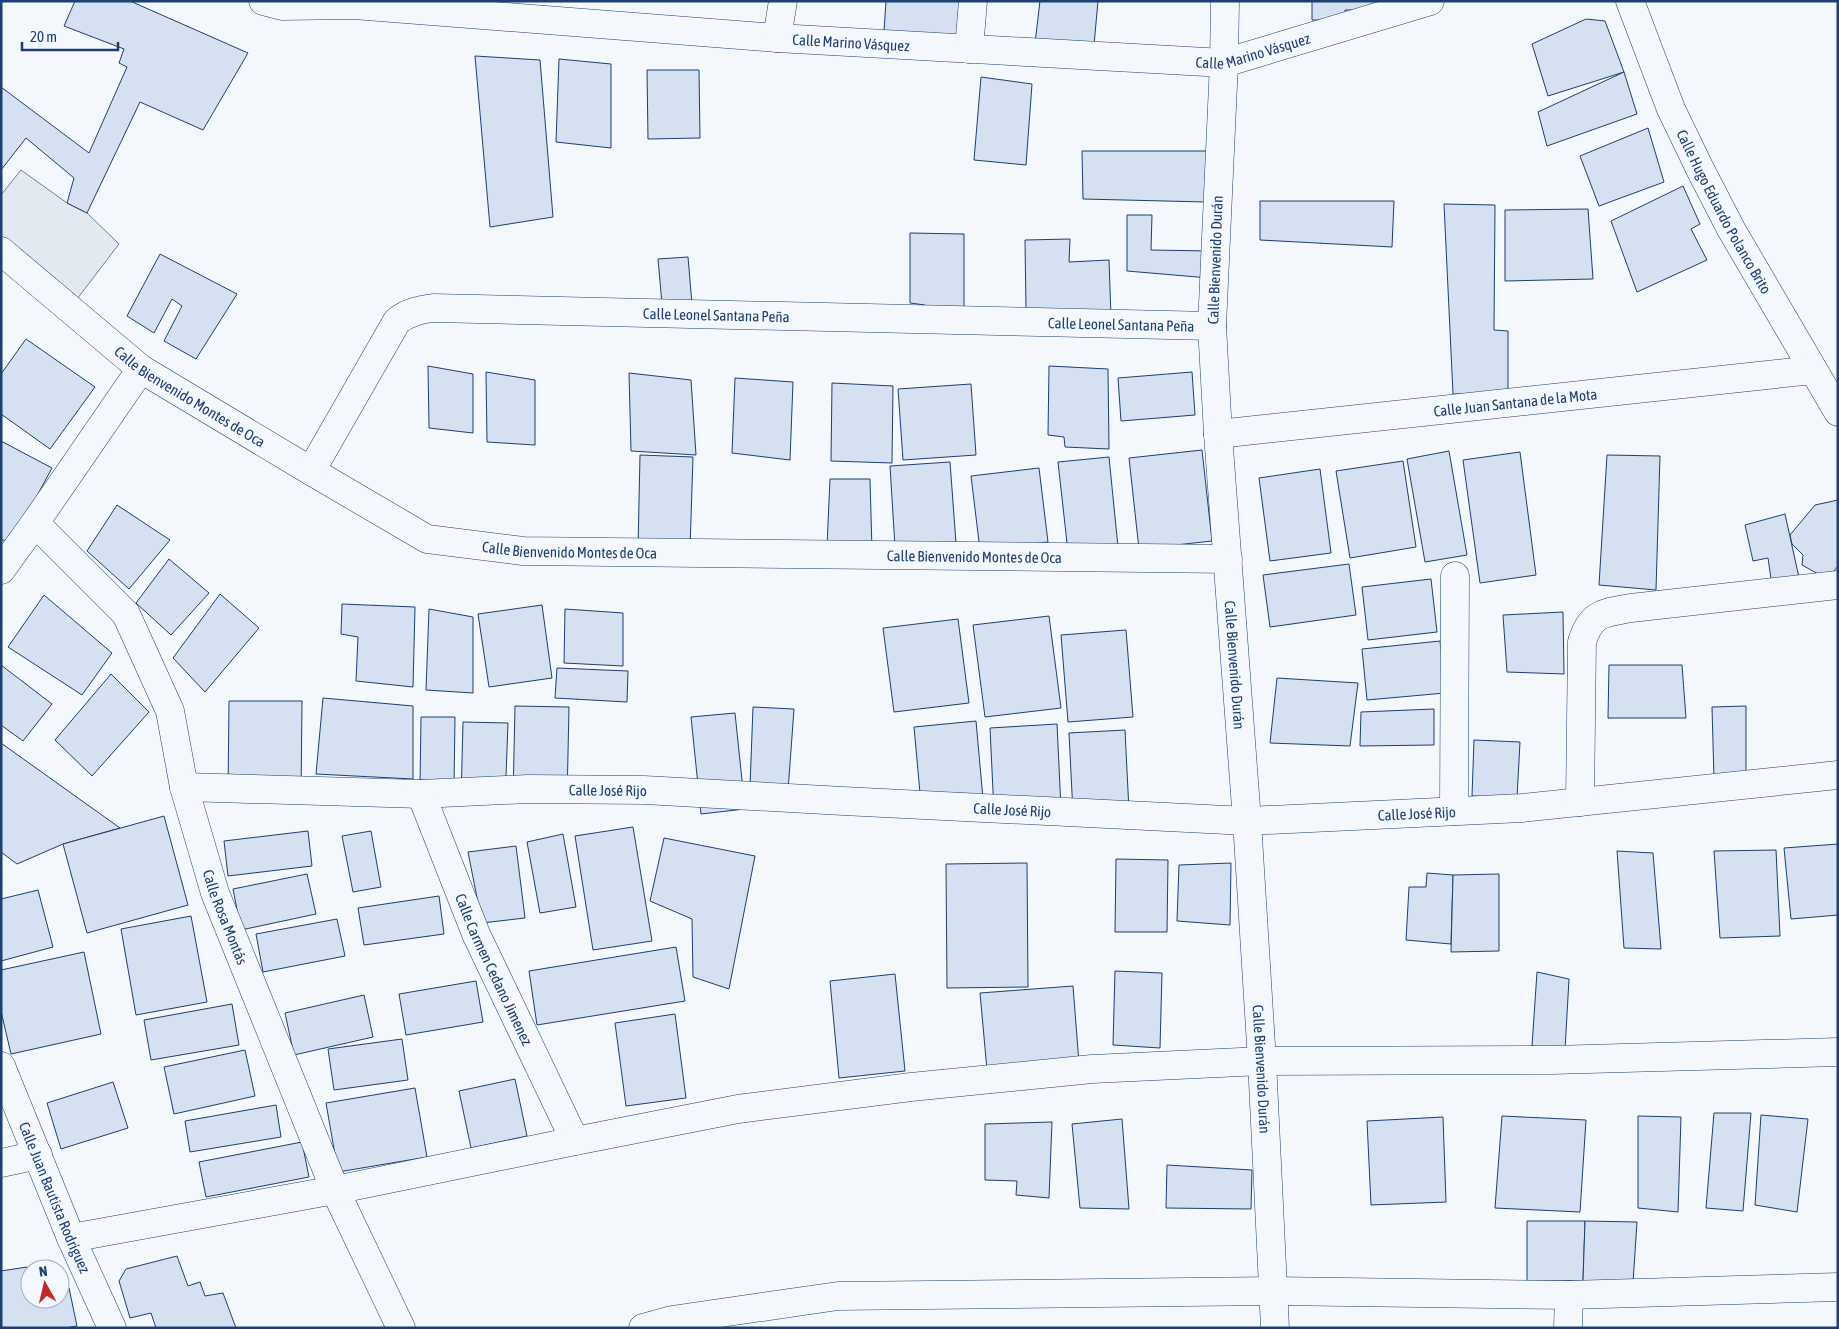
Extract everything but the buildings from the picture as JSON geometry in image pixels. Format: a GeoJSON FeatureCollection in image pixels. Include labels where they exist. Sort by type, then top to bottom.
{"type":"FeatureCollection","features":[{"type":"Feature","properties":{"kind":"street","name":"Calle Marino Vásquez"},"geometry":{"type":"LineString","coordinates":[[263,1],[282,6],[354,4],[777,38],[1224,63],[1430,1]]}},
{"type":"Feature","properties":{"kind":"street"},"geometry":{"type":"LineString","coordinates":[[777,38],[783,1]]}},
{"type":"Feature","properties":{"kind":"street"},"geometry":{"type":"LineString","coordinates":[[969,49],[973,1]]}},
{"type":"Feature","properties":{"kind":"street","name":"Calle Bienvenido Durán"},"geometry":{"type":"LineString","coordinates":[[1225,1],[1212,326],[1218,434],[1247,821],[1262,1061],[1275,1328]]}},
{"type":"Feature","properties":{"kind":"street","name":"Calle Hugo Eduardo Polanco Brito"},"geometry":{"type":"LineString","coordinates":[[1630,1],[1671,109],[1700,169],[1731,228],[1838,412]]}},
{"type":"Feature","properties":{"kind":"street","name":"Calle Bienvenido Montes de Oca"},"geometry":{"type":"LineString","coordinates":[[1,251],[141,369],[427,538],[523,551],[1228,559]]}},
{"type":"Feature","properties":{"kind":"street","name":"Calle Leonel Santana Peña"},"geometry":{"type":"LineString","coordinates":[[311,471],[397,321],[412,311],[453,309],[1212,326]]}},
{"type":"Feature","properties":{"kind":"street"},"geometry":{"type":"LineString","coordinates":[[1,570],[141,369]]}},
{"type":"Feature","properties":{"kind":"street","name":"Calle Juan Santana de la Mota"},"geometry":{"type":"LineString","coordinates":[[1218,434],[1812,370]]}},
{"type":"Feature","properties":{"kind":"street","name":"Calle Rosa Montás"},"geometry":{"type":"LineString","coordinates":[[35,523],[126,614],[170,711],[184,787],[216,893],[335,1190],[401,1328]]}},
{"type":"Feature","properties":{"kind":"street"},"geometry":{"type":"LineString","coordinates":[[1454,811],[1455,576]]}},
{"type":"Feature","properties":{"kind":"street"},"geometry":{"type":"LineString","coordinates":[[1580,802],[1582,642],[1586,629],[1592,620],[1606,613],[1631,608],[1838,585]]}},
{"type":"Feature","properties":{"kind":"street","name":"Calle José Rijo"},"geometry":{"type":"LineString","coordinates":[[184,787],[421,794],[528,789],[644,790],[1247,821],[1522,808],[1838,775]]}},
{"type":"Feature","properties":{"kind":"street","name":"Calle Carmen Cedano Jimenez"},"geometry":{"type":"LineString","coordinates":[[421,794],[476,934],[575,1140]]}},
{"type":"Feature","properties":{"kind":"street"},"geometry":{"type":"LineString","coordinates":[[71,1238],[335,1190],[575,1140],[738,1109],[911,1087],[1092,1069],[1262,1061],[1552,1060],[1838,1052]]}},
{"type":"Feature","properties":{"kind":"street","name":"Calle Juan Bautista Rodríguez"},"geometry":{"type":"LineString","coordinates":[[1,1066],[71,1238],[112,1328]]}},
{"type":"Feature","properties":{"kind":"street"},"geometry":{"type":"LineString","coordinates":[[1,1163],[38,1155]]}},
{"type":"Feature","properties":{"kind":"street"},"geometry":{"type":"LineString","coordinates":[[643,1328],[672,1320],[838,1296],[1273,1291],[1569,1295],[1838,1287]]}},
{"type":"Feature","properties":{"kind":"street"},"geometry":{"type":"LineString","coordinates":[[1568,1328],[1569,1295]]}},
{"type":"Feature","properties":{"kind":"shaded area"},"geometry":{"type":"Polygon","coordinates":[[[21,170],[67,203],[87,213],[119,244],[74,303],[1,241],[1,195],[21,170]]]}}]}
